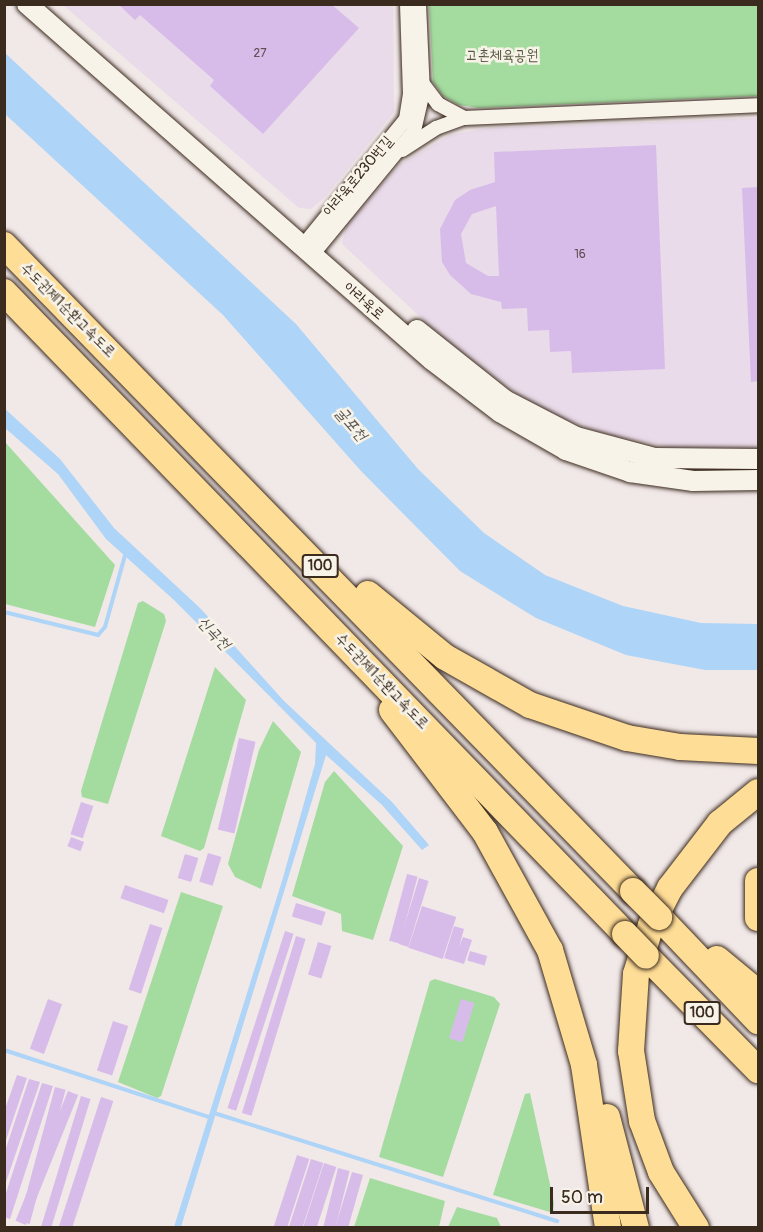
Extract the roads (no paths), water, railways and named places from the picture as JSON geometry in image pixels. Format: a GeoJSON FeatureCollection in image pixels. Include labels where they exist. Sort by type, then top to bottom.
{"type":"FeatureCollection","features":[{"type":"Feature","properties":{"kind":"highway","name":"수도권제1순환고속도로"},"geometry":{"type":"LineString","coordinates":[[4,245],[300,544],[759,1021]]}},
{"type":"Feature","properties":{"kind":"highway","name":"수도권제1순환고속도로"},"geometry":{"type":"LineString","coordinates":[[4,292],[759,1070]]}},
{"type":"Feature","properties":{"kind":"highway"},"geometry":{"type":"LineString","coordinates":[[300,544],[445,657],[530,705],[627,738],[680,747],[759,751]]}},
{"type":"Feature","properties":{"kind":"highway"},"geometry":{"type":"LineString","coordinates":[[338,634],[496,848],[525,899],[565,988],[591,1061],[636,1227]]}},
{"type":"Feature","properties":{"kind":"highway"},"geometry":{"type":"LineString","coordinates":[[696,1227],[661,1172],[642,1121],[631,1051],[636,974],[651,925],[670,888],[720,823],[759,792]]}},
{"type":"Feature","properties":{"kind":"highway"},"geometry":{"type":"LineString","coordinates":[[759,880],[759,918]]}},
{"type":"Feature","properties":{"kind":"highway"},"geometry":{"type":"LineString","coordinates":[[659,917],[759,993]]}},
{"type":"Feature","properties":{"kind":"highway"},"geometry":{"type":"LineString","coordinates":[[565,988],[584,1065],[608,1227]]}},
{"type":"Feature","properties":{"kind":"street","name":"아라육로"},"geometry":{"type":"LineString","coordinates":[[27,4],[311,246],[488,388],[558,429],[655,458],[759,459]]}},
{"type":"Feature","properties":{"kind":"street","name":"아라육로"},"geometry":{"type":"LineString","coordinates":[[46,4],[432,360],[531,433],[582,457],[648,476],[759,480]]}},
{"type":"Feature","properties":{"kind":"street","name":"아라육로230번길"},"geometry":{"type":"LineString","coordinates":[[311,246],[406,119],[410,94],[407,4]]}},
{"type":"Feature","properties":{"kind":"street","name":"아라육로230번길"},"geometry":{"type":"LineString","coordinates":[[311,246],[402,150],[419,119],[423,84],[419,4]]}},
{"type":"Feature","properties":{"kind":"street"},"geometry":{"type":"LineString","coordinates":[[423,84],[438,104],[464,118]]}},
{"type":"Feature","properties":{"kind":"street"},"geometry":{"type":"LineString","coordinates":[[402,150],[436,128],[464,118],[759,105]]}},
{"type":"Feature","properties":{"kind":"water","name":"굴포천"},"geometry":{"type":"Polygon","coordinates":[[[5,53],[296,324],[418,469],[484,533],[545,575],[623,606],[701,623],[758,624],[758,670],[705,670],[626,655],[536,618],[460,571],[361,471],[223,315],[5,114],[5,53]]]}},
{"type":"Feature","properties":{"kind":"water","name":"신곡천"},"geometry":{"type":"Polygon","coordinates":[[[4,408],[60,459],[114,528],[201,609],[284,701],[392,802],[429,845],[422,850],[382,805],[326,755],[181,1227],[174,1227],[282,881],[315,764],[316,743],[174,600],[106,539],[58,474],[5,428],[4,408]]]}},
{"type":"Feature","properties":{"kind":"waterway"},"geometry":{"type":"LineString","coordinates":[[4,612],[98,635],[105,627],[126,552]]}},
{"type":"Feature","properties":{"kind":"waterway"},"geometry":{"type":"LineString","coordinates":[[4,1050],[212,1118]]}},
{"type":"Feature","properties":{"kind":"waterway"},"geometry":{"type":"LineString","coordinates":[[214,1113],[557,1221]]}},
{"type":"Feature","properties":{"kind":"park label","name":"고촌체육공원"},"geometry":{"type":"Point","coordinates":[502,56]}}]}
